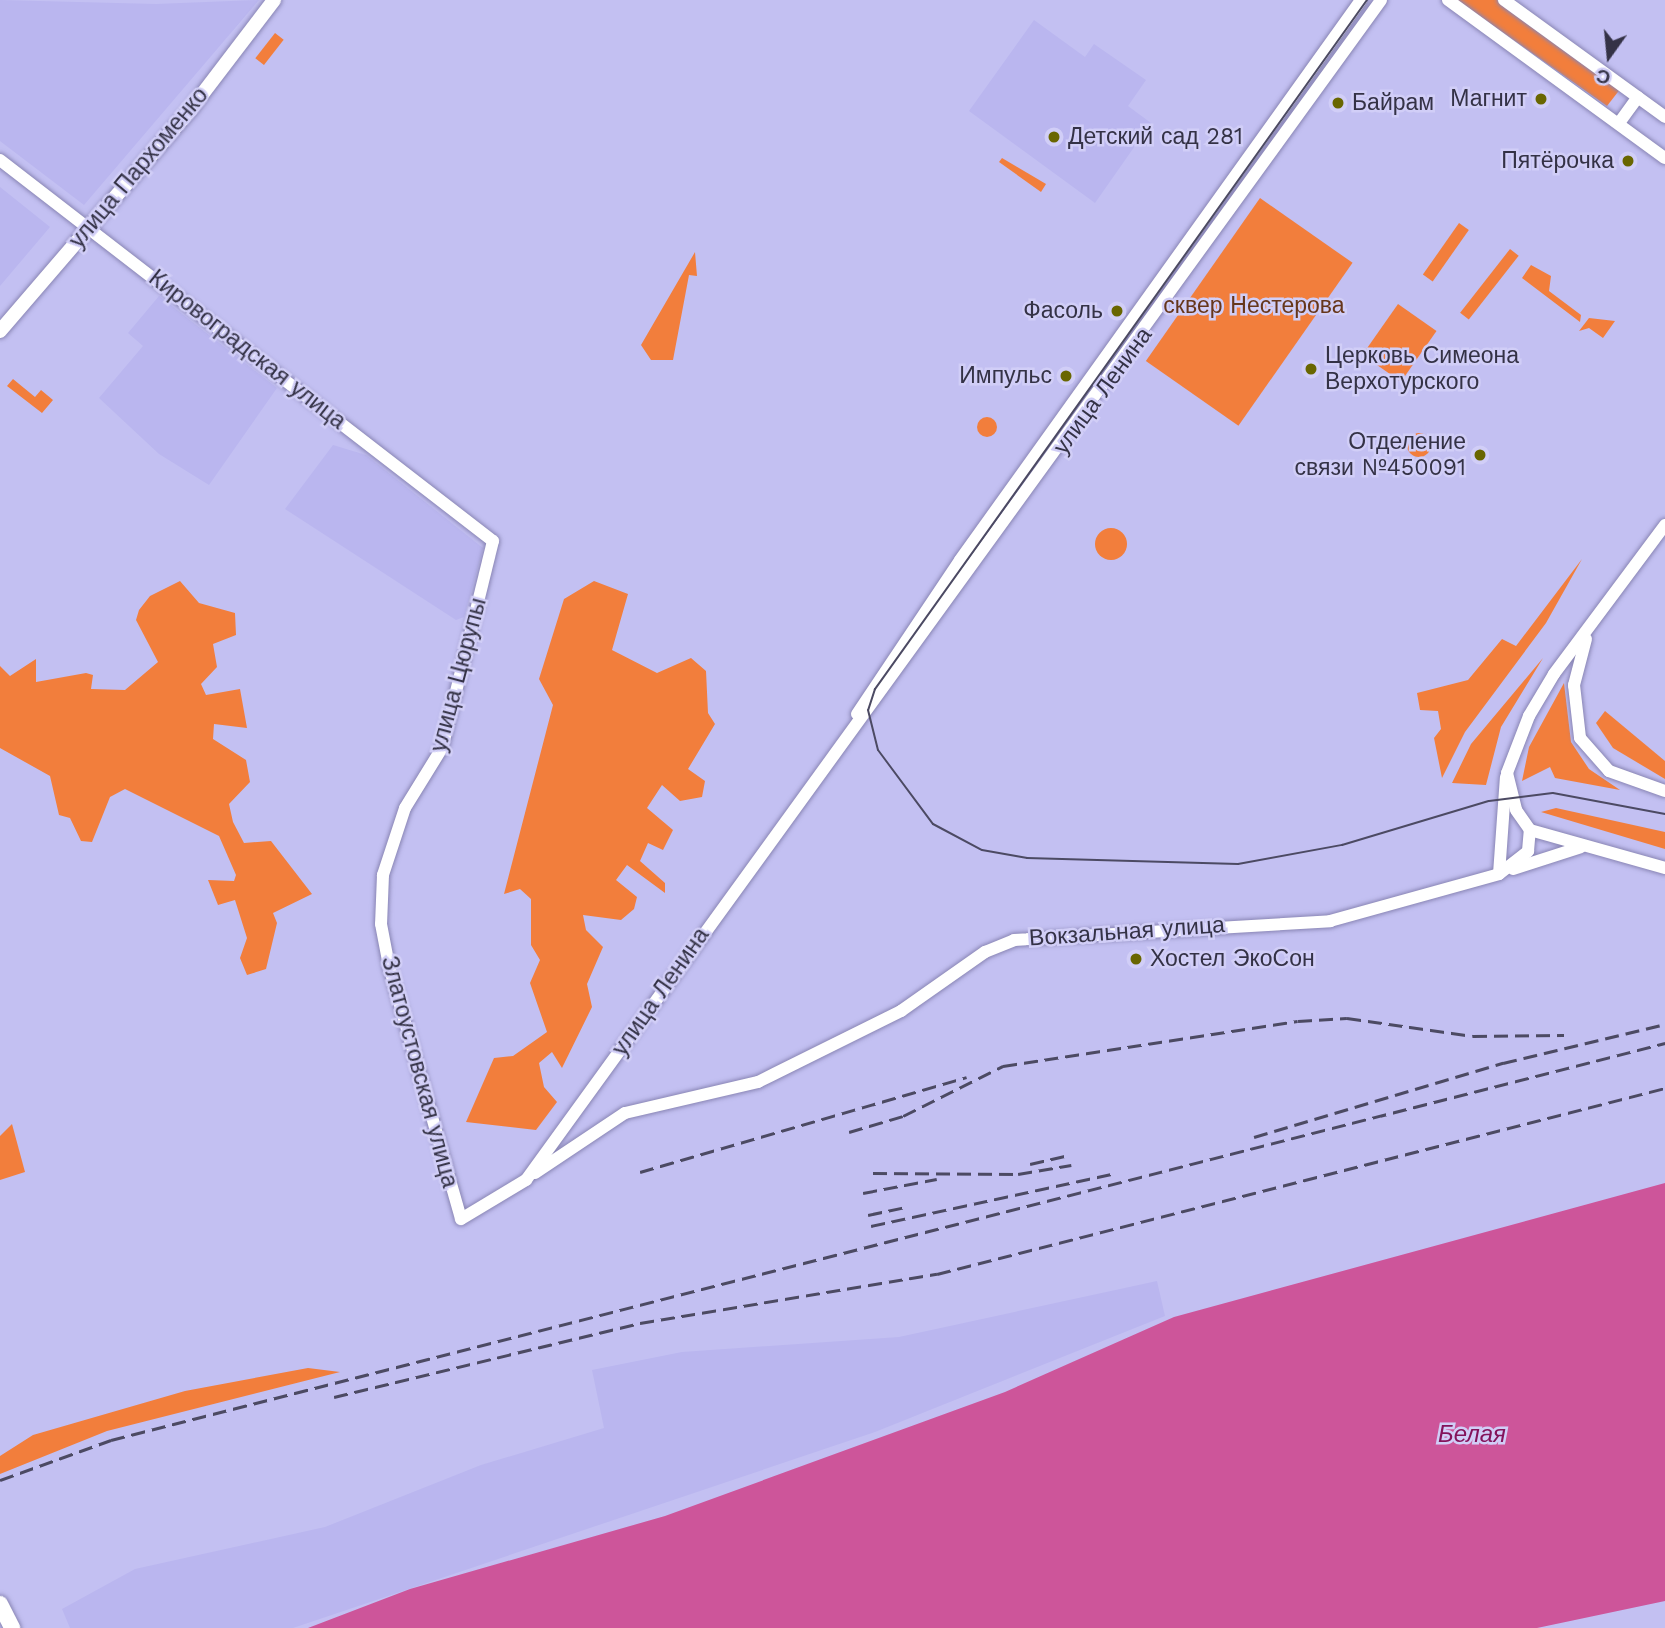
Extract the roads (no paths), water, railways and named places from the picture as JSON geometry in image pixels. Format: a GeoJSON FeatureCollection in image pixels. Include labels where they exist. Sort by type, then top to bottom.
{"type":"FeatureCollection","features":[{"type":"Feature","properties":{"kind":"main road","name":"улица Пархоменко"},"geometry":{"type":"LineString","coordinates":[[0,331],[89,228],[274,0]]}},
{"type":"Feature","properties":{"kind":"main road"},"geometry":{"type":"LineString","coordinates":[[0,1604],[12,1628]]}},
{"type":"Feature","properties":{"kind":"street","name":"улица Ленина"},"geometry":{"type":"LineString","coordinates":[[841,742],[953,570],[1362,0]]}},
{"type":"Feature","properties":{"kind":"street","name":"улица Ленина"},"geometry":{"type":"LineString","coordinates":[[461,1219],[526,1180],[727,889],[841,742],[1190,271],[1381,0]]}},
{"type":"Feature","properties":{"kind":"street"},"geometry":{"type":"LineString","coordinates":[[1448,0],[1665,158]]}},
{"type":"Feature","properties":{"kind":"street"},"geometry":{"type":"LineString","coordinates":[[1504,0],[1665,117]]}},
{"type":"Feature","properties":{"kind":"street"},"geometry":{"type":"LineString","coordinates":[[1322,57],[1336,67]]}},
{"type":"Feature","properties":{"kind":"street"},"geometry":{"type":"LineString","coordinates":[[1619,123],[1638,97]]}},
{"type":"Feature","properties":{"kind":"street"},"geometry":{"type":"LineString","coordinates":[[1265,136],[1279,145]]}},
{"type":"Feature","properties":{"kind":"street","name":"Кировоградская улица"},"geometry":{"type":"LineString","coordinates":[[0,160],[494,541]]}},
{"type":"Feature","properties":{"kind":"street"},"geometry":{"type":"LineString","coordinates":[[1237,176],[1250,185]]}},
{"type":"Feature","properties":{"kind":"street"},"geometry":{"type":"LineString","coordinates":[[1176,262],[1190,271]]}},
{"type":"Feature","properties":{"kind":"street"},"geometry":{"type":"LineString","coordinates":[[1581,847],[1499,874],[1507,773],[1529,716],[1665,525]]}},
{"type":"Feature","properties":{"kind":"street","name":"улица Цюрупы"},"geometry":{"type":"LineString","coordinates":[[382,924],[392,837],[442,748],[494,541]]}},
{"type":"Feature","properties":{"kind":"street"},"geometry":{"type":"LineString","coordinates":[[1591,626],[1574,685],[1580,738],[1609,771],[1665,791]]}},
{"type":"Feature","properties":{"kind":"street"},"geometry":{"type":"LineString","coordinates":[[1507,773],[1516,810],[1531,830],[1581,847],[1665,867]]}},
{"type":"Feature","properties":{"kind":"street","name":"Вокзальная улица"},"geometry":{"type":"LineString","coordinates":[[526,1180],[625,1113],[758,1082],[901,1011],[985,952],[1014,940],[1330,921],[1499,874],[1528,852],[1531,830]]}},
{"type":"Feature","properties":{"kind":"street","name":"Златоустовская улица"},"geometry":{"type":"LineString","coordinates":[[382,924],[461,1219]]}},
{"type":"Feature","properties":{"kind":"water","name":"Белая"},"geometry":{"type":"Polygon","coordinates":[[[1665,1183],[1665,1601],[1537,1628],[308,1628],[410,1589],[665,1516],[1005,1392],[1174,1317],[1665,1183]]]}},
{"type":"Feature","properties":{"kind":"tram line"},"geometry":{"type":"LineString","coordinates":[[1367,0],[875,689],[868,710],[878,750],[933,824],[982,850],[1027,858],[1238,864],[1342,845],[1489,801],[1553,793],[1665,814]]}},
{"type":"Feature","properties":{"kind":"railway"},"geometry":{"type":"LineString","coordinates":[[849,1132],[903,1116],[1003,1066],[1298,1021],[1347,1018],[1473,1036],[1564,1035]]}},
{"type":"Feature","properties":{"kind":"railway"},"geometry":{"type":"LineString","coordinates":[[1254,1137],[1503,1063],[1665,1024]]}},
{"type":"Feature","properties":{"kind":"railway"},"geometry":{"type":"LineString","coordinates":[[0,1480],[111,1440],[1665,1043]]}},
{"type":"Feature","properties":{"kind":"railway"},"geometry":{"type":"LineString","coordinates":[[640,1172],[966,1077]]}},
{"type":"Feature","properties":{"kind":"railway"},"geometry":{"type":"LineString","coordinates":[[334,1397],[640,1323],[937,1274],[1665,1088]]}},
{"type":"Feature","properties":{"kind":"railway"},"geometry":{"type":"LineString","coordinates":[[1030,1164],[1068,1155]]}},
{"type":"Feature","properties":{"kind":"railway"},"geometry":{"type":"LineString","coordinates":[[873,1173],[1018,1174],[1071,1165]]}},
{"type":"Feature","properties":{"kind":"railway"},"geometry":{"type":"LineString","coordinates":[[871,1226],[1111,1174]]}},
{"type":"Feature","properties":{"kind":"railway"},"geometry":{"type":"LineString","coordinates":[[863,1193],[937,1179]]}},
{"type":"Feature","properties":{"kind":"railway"},"geometry":{"type":"LineString","coordinates":[[868,1215],[905,1207]]}},
{"type":"Feature","properties":{"kind":"place","name":"Магнит"},"geometry":{"type":"Point","coordinates":[1541,99]}},
{"type":"Feature","properties":{"kind":"place","name":"Байрам"},"geometry":{"type":"Point","coordinates":[1338,103]}},
{"type":"Feature","properties":{"kind":"place","name":"Детский сад 281"},"geometry":{"type":"Point","coordinates":[1054,137]}},
{"type":"Feature","properties":{"kind":"place","name":"Пятёрочка"},"geometry":{"type":"Point","coordinates":[1628,161]}},
{"type":"Feature","properties":{"kind":"place","name":"Фасоль"},"geometry":{"type":"Point","coordinates":[1117,311]}},
{"type":"Feature","properties":{"kind":"place","name":"Церковь Симеона Верхотурского"},"geometry":{"type":"Point","coordinates":[1311,369]}},
{"type":"Feature","properties":{"kind":"place","name":"Импульс"},"geometry":{"type":"Point","coordinates":[1066,376]}},
{"type":"Feature","properties":{"kind":"place","name":"Отделение связи №450091"},"geometry":{"type":"Point","coordinates":[1480,455]}},
{"type":"Feature","properties":{"kind":"place","name":"Хостел ЭкоСон"},"geometry":{"type":"Point","coordinates":[1136,959]}},
{"type":"Feature","properties":{"kind":"park label","name":"сквер Нестерова"},"geometry":{"type":"Point","coordinates":[1254,306]}}]}
